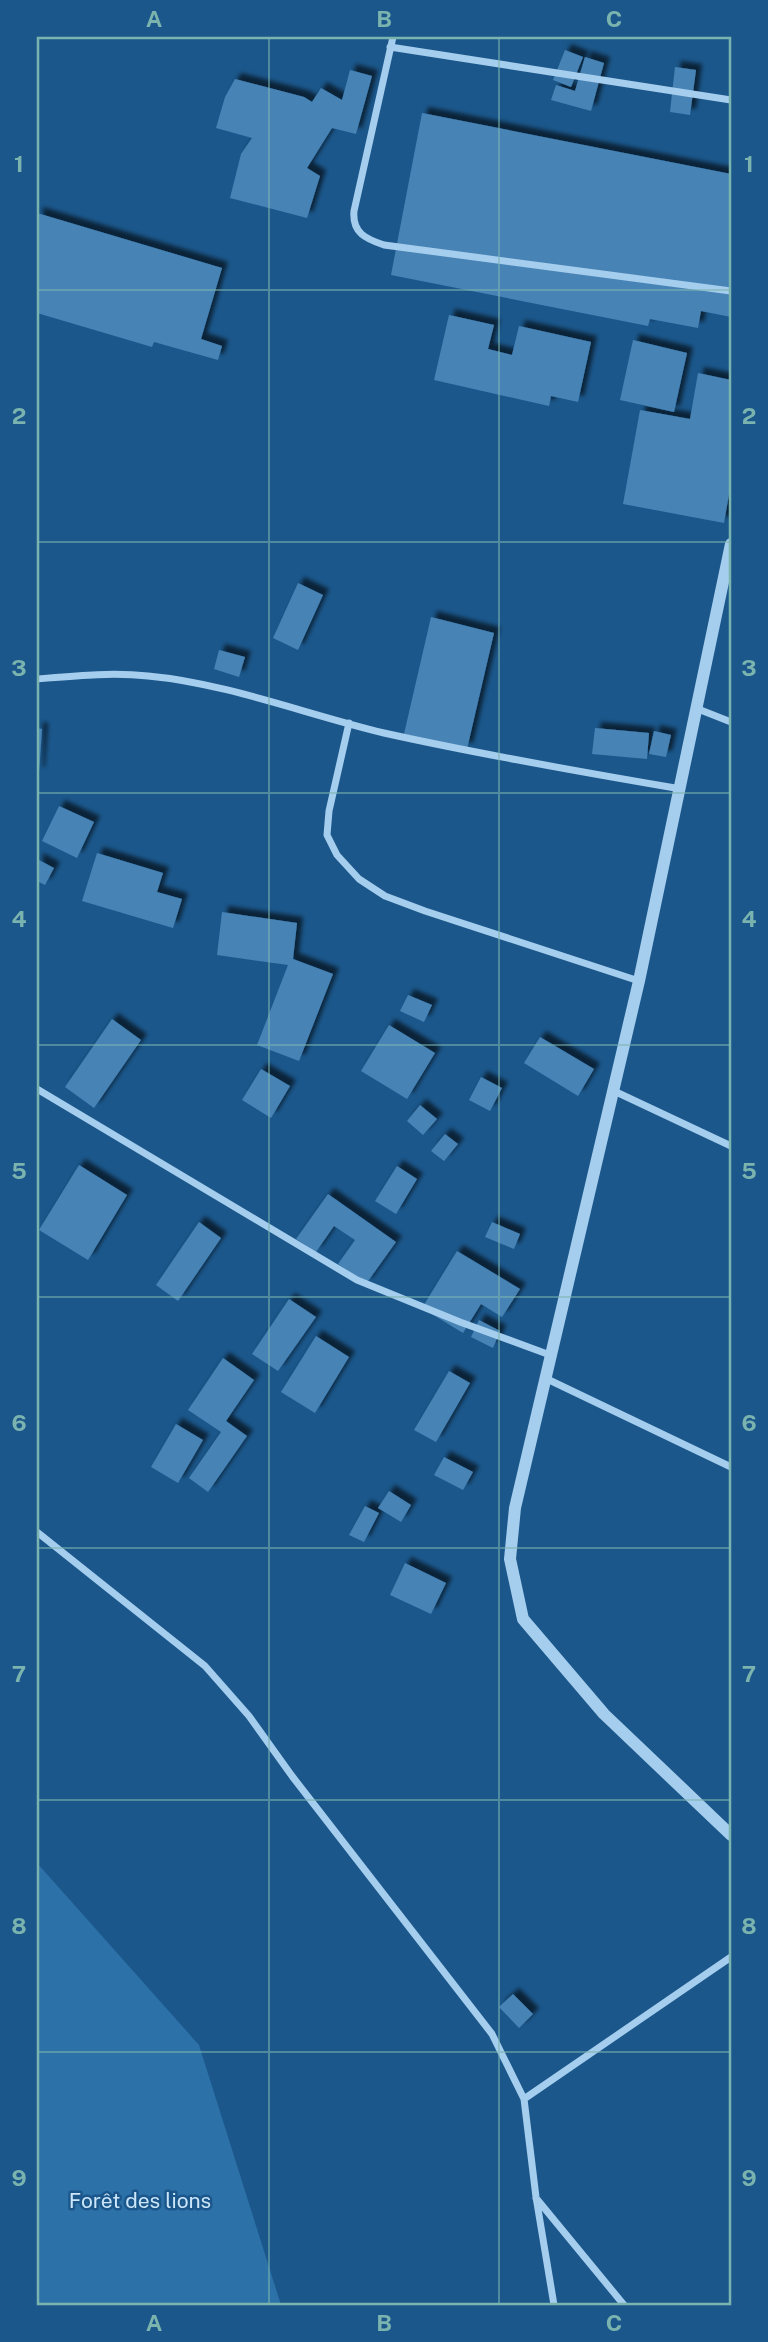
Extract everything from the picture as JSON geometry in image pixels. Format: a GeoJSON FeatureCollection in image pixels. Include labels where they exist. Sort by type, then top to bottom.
{"type":"FeatureCollection","features":[{"type":"Feature","properties":{"kind":"street"},"geometry":{"type":"LineString","coordinates":[[393,37],[354,212],[353,222],[357,231],[369,240],[384,245],[731,291]]}},
{"type":"Feature","properties":{"kind":"street"},"geometry":{"type":"LineString","coordinates":[[390,47],[731,100]]}},
{"type":"Feature","properties":{"kind":"street"},"geometry":{"type":"LineString","coordinates":[[731,544],[639,981],[515,1508],[510,1559],[523,1619],[604,1714],[731,1835]]}},
{"type":"Feature","properties":{"kind":"street"},"geometry":{"type":"LineString","coordinates":[[37,679],[95,675],[148,676],[191,683],[505,760],[681,789]]}},
{"type":"Feature","properties":{"kind":"street"},"geometry":{"type":"LineString","coordinates":[[698,709],[731,722]]}},
{"type":"Feature","properties":{"kind":"street"},"geometry":{"type":"LineString","coordinates":[[349,723],[329,811],[327,835],[337,855],[359,879],[384,896],[639,981]]}},
{"type":"Feature","properties":{"kind":"street"},"geometry":{"type":"LineString","coordinates":[[37,1089],[356,1280],[550,1355]]}},
{"type":"Feature","properties":{"kind":"street"},"geometry":{"type":"LineString","coordinates":[[614,1091],[731,1146]]}},
{"type":"Feature","properties":{"kind":"street"},"geometry":{"type":"LineString","coordinates":[[545,1378],[731,1467]]}},
{"type":"Feature","properties":{"kind":"street"},"geometry":{"type":"LineString","coordinates":[[37,1532],[205,1666],[249,1716],[292,1776],[492,2034],[524,2099],[536,2197],[554,2305]]}},
{"type":"Feature","properties":{"kind":"street"},"geometry":{"type":"LineString","coordinates":[[524,2099],[731,1956]]}},
{"type":"Feature","properties":{"kind":"street"},"geometry":{"type":"LineString","coordinates":[[536,2197],[624,2305]]}},
{"type":"Feature","properties":{"kind":"green space","name":"Forêt des lions"},"geometry":{"type":"Polygon","coordinates":[[[37,1863],[199,2045],[281,2305],[37,2305],[37,1863]]]}},
{"type":"Feature","properties":{"kind":"building"},"geometry":{"type":"Polygon","coordinates":[[[565,50],[583,57],[571,87],[553,80],[565,50]]]}},
{"type":"Feature","properties":{"kind":"building"},"geometry":{"type":"Polygon","coordinates":[[[585,57],[604,63],[591,111],[551,100],[556,85],[575,91],[585,57]]]}},
{"type":"Feature","properties":{"kind":"building"},"geometry":{"type":"Polygon","coordinates":[[[675,67],[696,70],[690,115],[670,112],[675,67]]]}},
{"type":"Feature","properties":{"kind":"building"},"geometry":{"type":"Polygon","coordinates":[[[350,70],[372,76],[356,134],[332,128],[307,168],[320,176],[307,218],[230,198],[241,154],[252,138],[216,128],[225,97],[235,79],[304,97],[312,102],[321,88],[342,100],[350,70]]]}},
{"type":"Feature","properties":{"kind":"building"},"geometry":{"type":"Polygon","coordinates":[[[422,113],[731,174],[731,317],[701,311],[698,328],[650,319],[648,326],[391,275],[422,113]]]}},
{"type":"Feature","properties":{"kind":"building"},"geometry":{"type":"Polygon","coordinates":[[[37,213],[222,268],[201,339],[222,346],[218,360],[154,342],[152,347],[37,313],[37,213]]]}},
{"type":"Feature","properties":{"kind":"building"},"geometry":{"type":"Polygon","coordinates":[[[449,315],[494,325],[488,349],[512,355],[519,326],[591,342],[578,402],[551,396],[549,406],[434,380],[449,315]]]}},
{"type":"Feature","properties":{"kind":"building"},"geometry":{"type":"Polygon","coordinates":[[[633,340],[687,353],[674,412],[620,400],[633,340]]]}},
{"type":"Feature","properties":{"kind":"building"},"geometry":{"type":"Polygon","coordinates":[[[698,373],[731,380],[731,483],[724,523],[623,504],[640,410],[690,419],[698,373]]]}},
{"type":"Feature","properties":{"kind":"building"},"geometry":{"type":"Polygon","coordinates":[[[298,583],[323,595],[298,650],[273,638],[298,583]]]}},
{"type":"Feature","properties":{"kind":"building"},"geometry":{"type":"Polygon","coordinates":[[[431,617],[494,633],[467,749],[404,734],[431,617]]]}},
{"type":"Feature","properties":{"kind":"building"},"geometry":{"type":"Polygon","coordinates":[[[219,650],[245,657],[239,677],[214,669],[219,650]]]}},
{"type":"Feature","properties":{"kind":"building"},"geometry":{"type":"Polygon","coordinates":[[[37,728],[42,729],[39,773],[37,773],[37,728]]]}},
{"type":"Feature","properties":{"kind":"building"},"geometry":{"type":"Polygon","coordinates":[[[595,728],[649,733],[647,759],[592,754],[595,728]]]}},
{"type":"Feature","properties":{"kind":"building"},"geometry":{"type":"Polygon","coordinates":[[[654,731],[671,735],[666,757],[649,754],[654,731]]]}},
{"type":"Feature","properties":{"kind":"building"},"geometry":{"type":"Polygon","coordinates":[[[59,806],[94,822],[77,858],[42,841],[59,806]]]}},
{"type":"Feature","properties":{"kind":"building"},"geometry":{"type":"Polygon","coordinates":[[[97,853],[163,873],[157,892],[182,899],[173,928],[82,901],[97,853]]]}},
{"type":"Feature","properties":{"kind":"building"},"geometry":{"type":"Polygon","coordinates":[[[37,859],[54,868],[45,885],[37,881],[37,859]]]}},
{"type":"Feature","properties":{"kind":"building"},"geometry":{"type":"Polygon","coordinates":[[[222,912],[297,923],[293,959],[333,974],[299,1061],[257,1045],[288,965],[217,955],[222,912]]]}},
{"type":"Feature","properties":{"kind":"building"},"geometry":{"type":"Polygon","coordinates":[[[408,995],[432,1005],[424,1022],[400,1011],[408,995]]]}},
{"type":"Feature","properties":{"kind":"building"},"geometry":{"type":"Polygon","coordinates":[[[112,1019],[141,1040],[94,1108],[65,1087],[112,1019]]]}},
{"type":"Feature","properties":{"kind":"building"},"geometry":{"type":"Polygon","coordinates":[[[389,1025],[435,1053],[407,1099],[361,1071],[389,1025]]]}},
{"type":"Feature","properties":{"kind":"building"},"geometry":{"type":"Polygon","coordinates":[[[540,1037],[594,1069],[578,1096],[524,1063],[540,1037]]]}},
{"type":"Feature","properties":{"kind":"building"},"geometry":{"type":"Polygon","coordinates":[[[261,1069],[290,1086],[271,1118],[242,1100],[261,1069]]]}},
{"type":"Feature","properties":{"kind":"building"},"geometry":{"type":"Polygon","coordinates":[[[481,1077],[502,1088],[490,1111],[469,1100],[481,1077]]]}},
{"type":"Feature","properties":{"kind":"building"},"geometry":{"type":"Polygon","coordinates":[[[420,1105],[437,1119],[423,1135],[407,1121],[420,1105]]]}},
{"type":"Feature","properties":{"kind":"building"},"geometry":{"type":"Polygon","coordinates":[[[445,1134],[458,1144],[444,1161],[431,1151],[445,1134]]]}},
{"type":"Feature","properties":{"kind":"building"},"geometry":{"type":"Polygon","coordinates":[[[79,1165],[127,1195],[88,1260],[39,1230],[79,1165]]]}},
{"type":"Feature","properties":{"kind":"building"},"geometry":{"type":"Polygon","coordinates":[[[397,1166],[417,1179],[396,1214],[375,1201],[397,1166]]]}},
{"type":"Feature","properties":{"kind":"building"},"geometry":{"type":"Polygon","coordinates":[[[328,1194],[396,1242],[366,1284],[338,1264],[355,1240],[334,1226],[316,1252],[296,1239],[328,1194]]]}},
{"type":"Feature","properties":{"kind":"building"},"geometry":{"type":"Polygon","coordinates":[[[199,1222],[221,1238],[178,1301],[156,1285],[199,1222]]]}},
{"type":"Feature","properties":{"kind":"building"},"geometry":{"type":"Polygon","coordinates":[[[492,1222],[520,1234],[514,1249],[485,1237],[492,1222]]]}},
{"type":"Feature","properties":{"kind":"building"},"geometry":{"type":"Polygon","coordinates":[[[457,1251],[520,1289],[502,1317],[481,1304],[463,1333],[422,1308],[457,1251]]]}},
{"type":"Feature","properties":{"kind":"building"},"geometry":{"type":"Polygon","coordinates":[[[289,1299],[316,1317],[278,1371],[252,1354],[289,1299]]]}},
{"type":"Feature","properties":{"kind":"building"},"geometry":{"type":"Polygon","coordinates":[[[479,1320],[500,1331],[493,1348],[471,1337],[479,1320]]]}},
{"type":"Feature","properties":{"kind":"building"},"geometry":{"type":"Polygon","coordinates":[[[316,1336],[349,1357],[315,1413],[281,1392],[316,1336]]]}},
{"type":"Feature","properties":{"kind":"building"},"geometry":{"type":"Polygon","coordinates":[[[223,1358],[254,1380],[226,1421],[247,1436],[208,1492],[189,1478],[221,1432],[188,1410],[223,1358]]]}},
{"type":"Feature","properties":{"kind":"building"},"geometry":{"type":"Polygon","coordinates":[[[449,1371],[470,1383],[436,1442],[414,1430],[449,1371]]]}},
{"type":"Feature","properties":{"kind":"building"},"geometry":{"type":"Polygon","coordinates":[[[176,1424],[203,1440],[178,1483],[151,1467],[176,1424]]]}},
{"type":"Feature","properties":{"kind":"building"},"geometry":{"type":"Polygon","coordinates":[[[444,1457],[473,1472],[463,1490],[434,1475],[444,1457]]]}},
{"type":"Feature","properties":{"kind":"building"},"geometry":{"type":"Polygon","coordinates":[[[389,1491],[411,1505],[401,1522],[378,1508],[389,1491]]]}},
{"type":"Feature","properties":{"kind":"building"},"geometry":{"type":"Polygon","coordinates":[[[365,1506],[379,1513],[364,1542],[349,1535],[365,1506]]]}},
{"type":"Feature","properties":{"kind":"building"},"geometry":{"type":"Polygon","coordinates":[[[405,1563],[446,1583],[431,1614],[390,1595],[405,1563]]]}},
{"type":"Feature","properties":{"kind":"building"},"geometry":{"type":"Polygon","coordinates":[[[513,1994],[533,2014],[519,2028],[499,2007],[513,1994]]]}}]}
